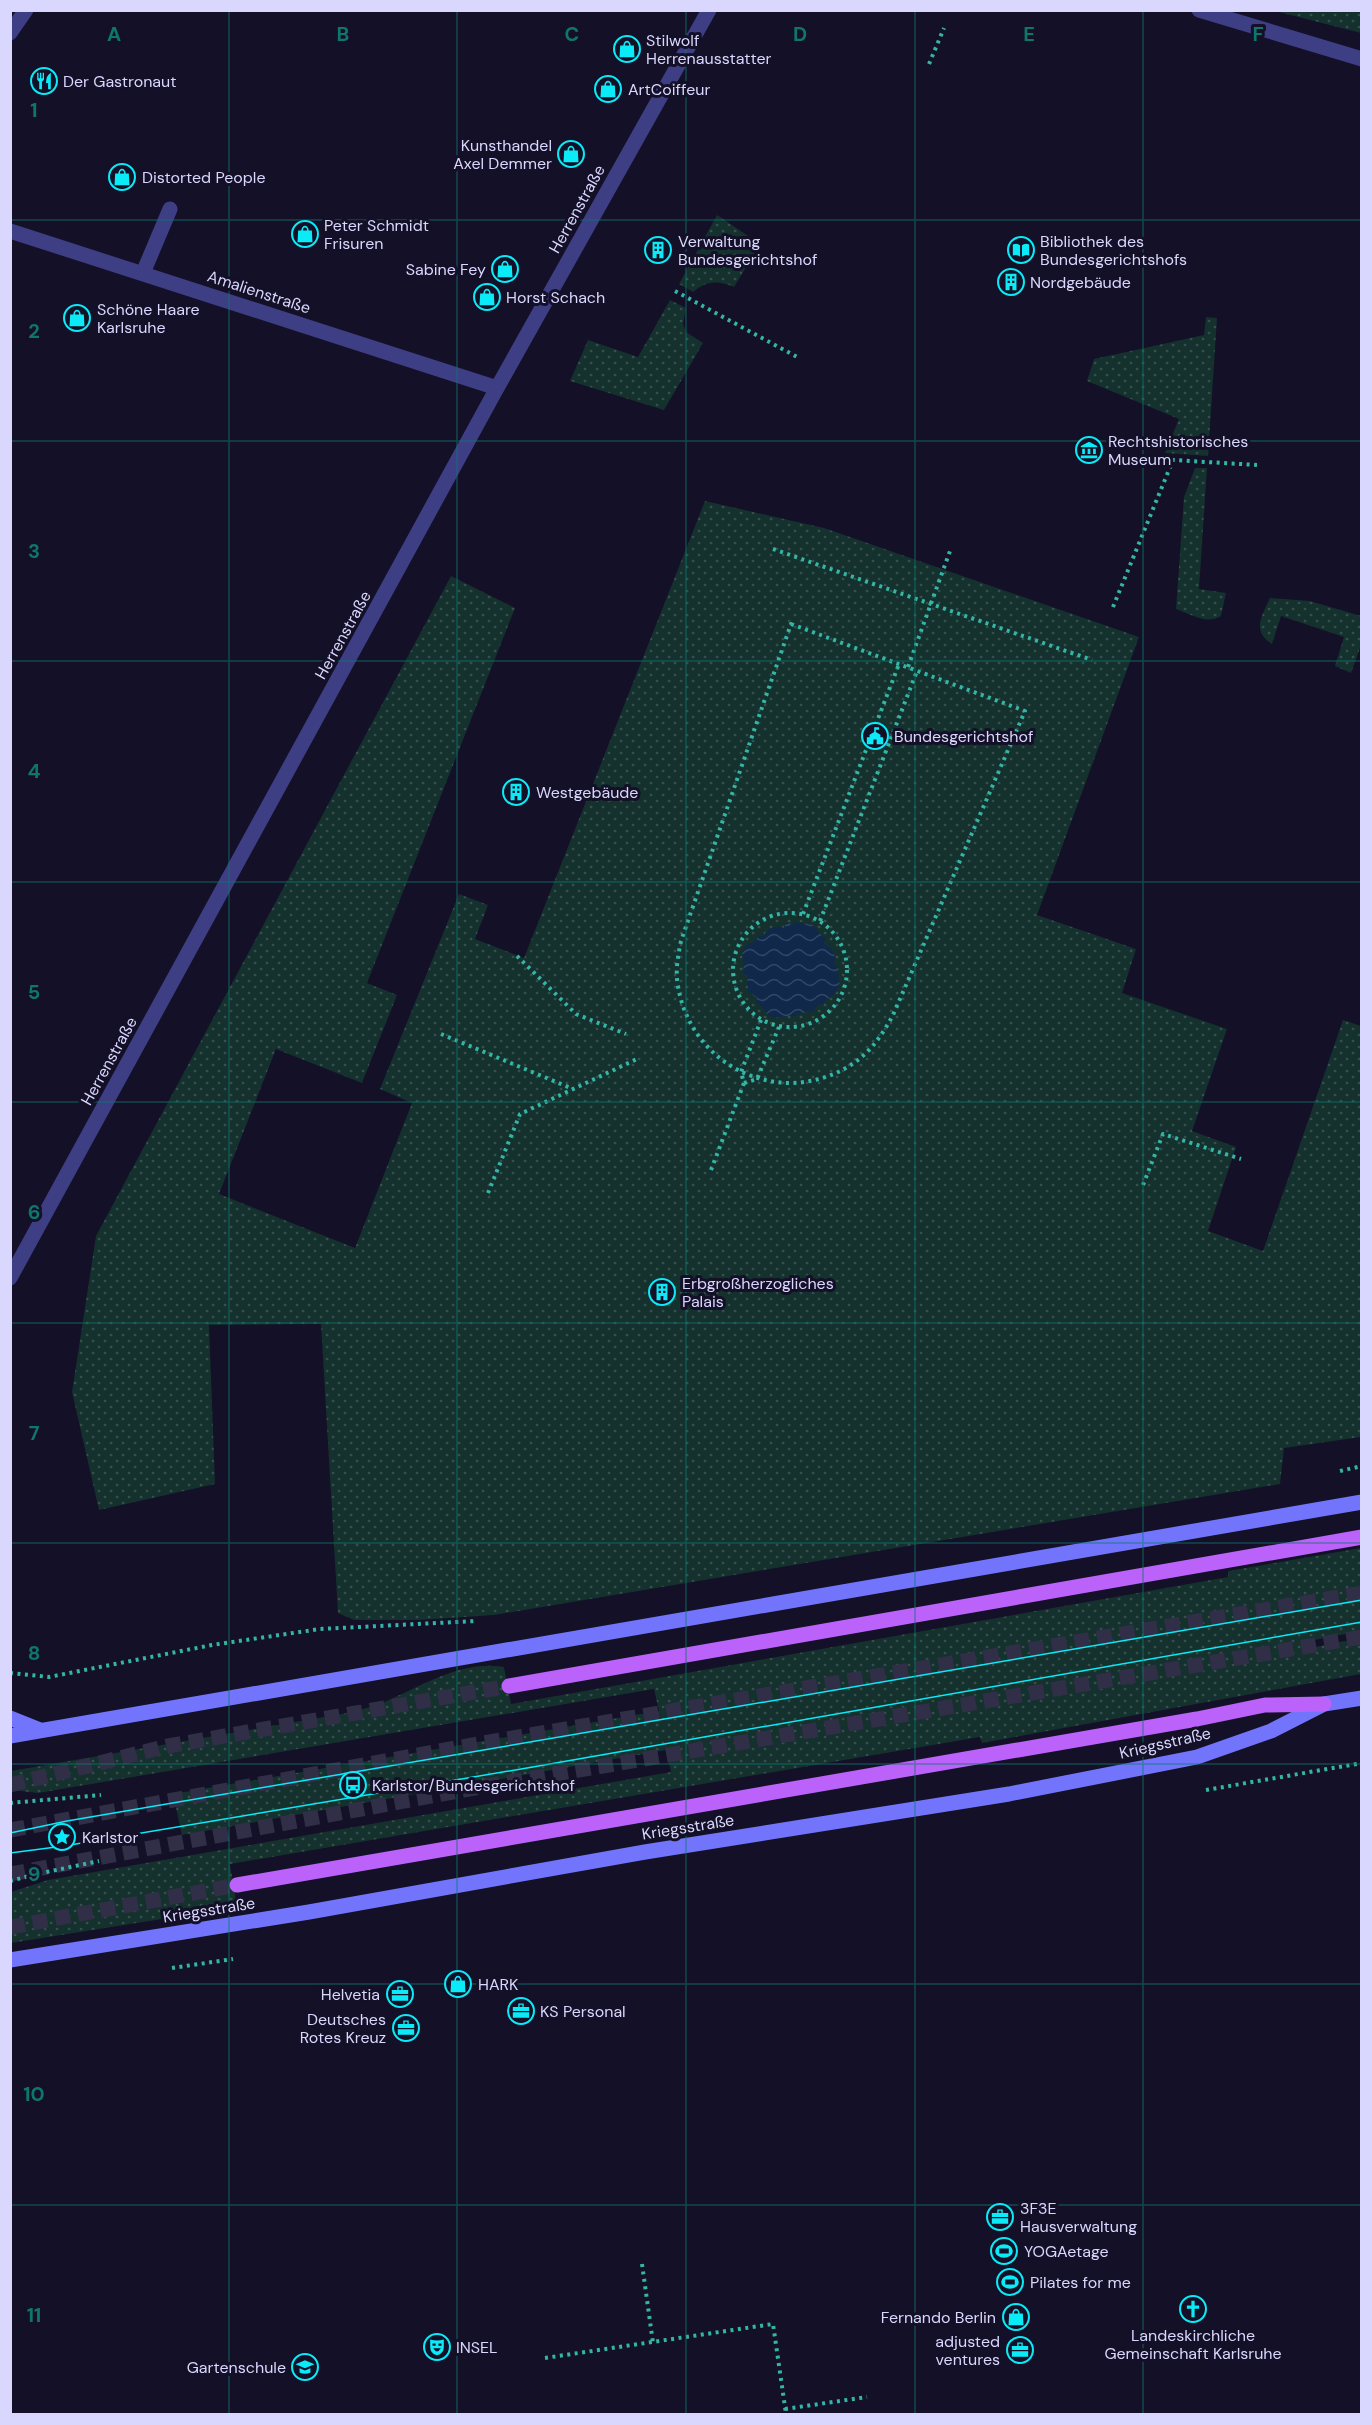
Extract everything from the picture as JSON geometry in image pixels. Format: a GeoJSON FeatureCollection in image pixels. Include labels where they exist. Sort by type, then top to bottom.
{"type":"FeatureCollection","features":[{"type":"Feature","properties":{"kind":"main road"},"geometry":{"type":"LineString","coordinates":[[10,1736],[1362,1502]]}},
{"type":"Feature","properties":{"kind":"main road"},"geometry":{"type":"LineString","coordinates":[[509,1686],[1362,1537]]}},
{"type":"Feature","properties":{"kind":"main road","name":"Kriegsstraße"},"geometry":{"type":"LineString","coordinates":[[10,1960],[309,1912],[645,1852],[1009,1794],[1197,1757],[1271,1731],[1324,1704],[1362,1698]]}},
{"type":"Feature","properties":{"kind":"main road"},"geometry":{"type":"LineString","coordinates":[[237,1885],[1197,1719],[1265,1705],[1324,1704]]}},
{"type":"Feature","properties":{"kind":"main road"},"geometry":{"type":"LineString","coordinates":[[10,1718],[40,1730]]}},
{"type":"Feature","properties":{"kind":"street"},"geometry":{"type":"LineString","coordinates":[[10,33],[26,10]]}},
{"type":"Feature","properties":{"kind":"street","name":"Herrenstraße"},"geometry":{"type":"LineString","coordinates":[[10,1278],[497,388],[709,10]]}},
{"type":"Feature","properties":{"kind":"street"},"geometry":{"type":"LineString","coordinates":[[1199,10],[1362,59]]}},
{"type":"Feature","properties":{"kind":"street"},"geometry":{"type":"LineString","coordinates":[[142,273],[170,208]]}},
{"type":"Feature","properties":{"kind":"street","name":"Amalienstraße"},"geometry":{"type":"LineString","coordinates":[[10,231],[497,388]]}},
{"type":"Feature","properties":{"kind":"path"},"geometry":{"type":"LineString","coordinates":[[929,64],[944,28]]}},
{"type":"Feature","properties":{"kind":"path"},"geometry":{"type":"LineString","coordinates":[[675,291],[800,358]]}},
{"type":"Feature","properties":{"kind":"path"},"geometry":{"type":"LineString","coordinates":[[1113,607],[1173,460],[1257,465]]}},
{"type":"Feature","properties":{"kind":"path"},"geometry":{"type":"LineString","coordinates":[[773,549],[1092,660]]}},
{"type":"Feature","properties":{"kind":"path"},"geometry":{"type":"LineString","coordinates":[[908,667],[950,551]]}},
{"type":"Feature","properties":{"kind":"path"},"geometry":{"type":"LineString","coordinates":[[791,624],[908,667],[1025,711],[882,1036],[848,1067],[826,1077],[804,1082],[780,1083],[757,1079],[721,1061],[692,1027],[677,985],[677,963],[681,941],[791,624]]}},
{"type":"Feature","properties":{"kind":"path"},"geometry":{"type":"LineString","coordinates":[[803,914],[899,664]]}},
{"type":"Feature","properties":{"kind":"path"},"geometry":{"type":"LineString","coordinates":[[820,921],[917,671]]}},
{"type":"Feature","properties":{"kind":"path"},"geometry":{"type":"LineString","coordinates":[[785,913],[803,914],[820,921],[836,935],[845,952],[847,972],[843,992],[833,1009],[818,1021],[798,1027],[778,1027],[761,1020],[747,1009],[737,993],[732,976],[734,958],[740,941],[752,927],[767,918],[785,913]]}},
{"type":"Feature","properties":{"kind":"path"},"geometry":{"type":"LineString","coordinates":[[517,956],[576,1014],[626,1034]]}},
{"type":"Feature","properties":{"kind":"path"},"geometry":{"type":"LineString","coordinates":[[711,1170],[744,1083],[741,1072],[761,1020]]}},
{"type":"Feature","properties":{"kind":"path"},"geometry":{"type":"LineString","coordinates":[[757,1079],[778,1027]]}},
{"type":"Feature","properties":{"kind":"path"},"geometry":{"type":"LineString","coordinates":[[441,1034],[574,1089]]}},
{"type":"Feature","properties":{"kind":"path"},"geometry":{"type":"LineString","coordinates":[[488,1194],[520,1114],[637,1059]]}},
{"type":"Feature","properties":{"kind":"path"},"geometry":{"type":"LineString","coordinates":[[744,1083],[757,1079]]}},
{"type":"Feature","properties":{"kind":"path"},"geometry":{"type":"LineString","coordinates":[[1143,1185],[1163,1134],[1241,1159]]}},
{"type":"Feature","properties":{"kind":"path"},"geometry":{"type":"LineString","coordinates":[[10,1673],[49,1677],[212,1645],[320,1629],[485,1620]]}},
{"type":"Feature","properties":{"kind":"path"},"geometry":{"type":"LineString","coordinates":[[10,1803],[101,1795]]}},
{"type":"Feature","properties":{"kind":"path"},"geometry":{"type":"LineString","coordinates":[[10,1881],[99,1862]]}},
{"type":"Feature","properties":{"kind":"path"},"geometry":{"type":"LineString","coordinates":[[642,2264],[653,2342]]}},
{"type":"Feature","properties":{"kind":"path"},"geometry":{"type":"LineString","coordinates":[[545,2358],[773,2324],[786,2412],[867,2397]]}},
{"type":"Feature","properties":{"kind":"green space"},"geometry":{"type":"Polygon","coordinates":[[[1275,11],[1361,11],[1361,33],[1275,11]]]}},
{"type":"Feature","properties":{"kind":"green space"},"geometry":{"type":"Polygon","coordinates":[[[717,215],[760,244],[734,287],[723,283],[712,283],[693,292],[679,284],[717,215]]]}},
{"type":"Feature","properties":{"kind":"green space"},"geometry":{"type":"Polygon","coordinates":[[[670,300],[686,308],[683,324],[686,332],[703,343],[664,410],[570,381],[588,340],[638,357],[670,300]]]}},
{"type":"Feature","properties":{"kind":"green space"},"geometry":{"type":"Polygon","coordinates":[[[1206,317],[1217,318],[1208,456],[1165,453],[1179,419],[1087,381],[1094,359],[1204,335],[1206,317]]]}},
{"type":"Feature","properties":{"kind":"green space"},"geometry":{"type":"Polygon","coordinates":[[[1195,468],[1207,468],[1199,589],[1226,593],[1221,616],[1210,619],[1198,618],[1176,609],[1184,497],[1195,468]]]}},
{"type":"Feature","properties":{"kind":"green space"},"geometry":{"type":"Polygon","coordinates":[[[705,501],[824,528],[1139,637],[1037,915],[1136,949],[1122,993],[1227,1029],[1192,1131],[1236,1147],[1208,1231],[1263,1251],[1343,1020],[1361,1026],[1361,1437],[1284,1448],[1280,1484],[494,1615],[419,1620],[354,1620],[338,1613],[321,1324],[209,1325],[215,1484],[99,1510],[72,1392],[96,1236],[451,576],[515,608],[367,983],[397,995],[362,1083],[276,1049],[219,1194],[355,1248],[412,1103],[380,1089],[459,894],[488,905],[475,939],[524,958],[705,501]]]}},
{"type":"Feature","properties":{"kind":"green space"},"geometry":{"type":"Polygon","coordinates":[[[1270,598],[1310,601],[1361,616],[1361,645],[1351,673],[1335,666],[1344,637],[1281,616],[1272,644],[1266,639],[1262,634],[1260,623],[1270,598]]]}},
{"type":"Feature","properties":{"kind":"green space"},"geometry":{"type":"Polygon","coordinates":[[[1361,1548],[1361,1631],[1314,1640],[1315,1647],[1361,1638],[1361,1674],[982,1743],[980,1737],[230,1864],[237,1907],[11,1943],[11,1892],[48,1880],[671,1772],[666,1750],[182,1835],[173,1794],[659,1711],[654,1689],[38,1793],[11,1790],[11,1771],[347,1713],[371,1707],[439,1677],[471,1667],[504,1667],[511,1704],[1228,1577],[1228,1571],[1361,1548]]]}},
{"type":"Feature","properties":{"kind":"water"},"geometry":{"type":"Polygon","coordinates":[[[797,922],[813,925],[826,938],[824,943],[834,952],[834,965],[838,967],[839,986],[823,1005],[819,1004],[813,1011],[797,1014],[795,1017],[774,1018],[768,1015],[756,1002],[757,998],[748,991],[747,976],[743,974],[742,954],[750,943],[757,940],[758,935],[763,937],[772,928],[777,926],[784,928],[786,923],[797,922]]]}},
{"type":"Feature","properties":{"kind":"tunnel"},"geometry":{"type":"LineString","coordinates":[[10,1830],[483,1743],[1362,1593]]}},
{"type":"Feature","properties":{"kind":"tunnel"},"geometry":{"type":"LineString","coordinates":[[10,1874],[491,1785],[1362,1637]]}},
{"type":"Feature","properties":{"kind":"tunnel"},"geometry":{"type":"LineString","coordinates":[[10,1785],[168,1746],[509,1686]]}},
{"type":"Feature","properties":{"kind":"tunnel"},"geometry":{"type":"LineString","coordinates":[[10,1927],[237,1885]]}},
{"type":"Feature","properties":{"kind":"tram line"},"geometry":{"type":"LineString","coordinates":[[10,1833],[67,1821],[1362,1600]]}},
{"type":"Feature","properties":{"kind":"tram line"},"geometry":{"type":"LineString","coordinates":[[10,1853],[64,1846],[527,1768],[1362,1622]]}},
{"type":"Feature","properties":{"kind":"place","name":"Stilwolf Herrenausstatter"},"geometry":{"type":"Point","coordinates":[627,49]}},
{"type":"Feature","properties":{"kind":"place","name":"Der Gastronaut"},"geometry":{"type":"Point","coordinates":[44,81]}},
{"type":"Feature","properties":{"kind":"place","name":"ArtCoiffeur"},"geometry":{"type":"Point","coordinates":[608,89]}},
{"type":"Feature","properties":{"kind":"place","name":"Kunsthandel Axel Demmer"},"geometry":{"type":"Point","coordinates":[571,154]}},
{"type":"Feature","properties":{"kind":"place","name":"Distorted People"},"geometry":{"type":"Point","coordinates":[122,177]}},
{"type":"Feature","properties":{"kind":"place","name":"Peter Schmidt Frisuren"},"geometry":{"type":"Point","coordinates":[305,234]}},
{"type":"Feature","properties":{"kind":"place","name":"Verwaltung Bundesgerichtshof"},"geometry":{"type":"Point","coordinates":[658,250]}},
{"type":"Feature","properties":{"kind":"place","name":"Bibliothek des Bundesgerichtshofs"},"geometry":{"type":"Point","coordinates":[1021,250]}},
{"type":"Feature","properties":{"kind":"place","name":"Sabine Fey"},"geometry":{"type":"Point","coordinates":[505,269]}},
{"type":"Feature","properties":{"kind":"place","name":"Nordgebäude"},"geometry":{"type":"Point","coordinates":[1011,282]}},
{"type":"Feature","properties":{"kind":"place","name":"Horst Schach"},"geometry":{"type":"Point","coordinates":[487,297]}},
{"type":"Feature","properties":{"kind":"place","name":"Schöne Haare Karlsruhe"},"geometry":{"type":"Point","coordinates":[77,318]}},
{"type":"Feature","properties":{"kind":"place","name":"Rechtshistorisches Museum"},"geometry":{"type":"Point","coordinates":[1089,450]}},
{"type":"Feature","properties":{"kind":"place","name":"Bundesgerichtshof"},"geometry":{"type":"Point","coordinates":[875,736]}},
{"type":"Feature","properties":{"kind":"place","name":"Westgebäude"},"geometry":{"type":"Point","coordinates":[516,792]}},
{"type":"Feature","properties":{"kind":"place","name":"Erbgroßherzogliches Palais"},"geometry":{"type":"Point","coordinates":[662,1292]}},
{"type":"Feature","properties":{"kind":"place","name":"Karlstor/Bundesgerichtshof"},"geometry":{"type":"Point","coordinates":[353,1785]}},
{"type":"Feature","properties":{"kind":"place","name":"Karlstor"},"geometry":{"type":"Point","coordinates":[62,1837]}},
{"type":"Feature","properties":{"kind":"place","name":"HARK"},"geometry":{"type":"Point","coordinates":[458,1984]}},
{"type":"Feature","properties":{"kind":"place","name":"Helvetia"},"geometry":{"type":"Point","coordinates":[400,1994]}},
{"type":"Feature","properties":{"kind":"place","name":"KS Personal"},"geometry":{"type":"Point","coordinates":[521,2011]}},
{"type":"Feature","properties":{"kind":"place","name":"Deutsches Rotes Kreuz"},"geometry":{"type":"Point","coordinates":[406,2028]}},
{"type":"Feature","properties":{"kind":"place","name":"3F3E Hausverwaltung"},"geometry":{"type":"Point","coordinates":[1000,2217]}},
{"type":"Feature","properties":{"kind":"place","name":"YOGAetage"},"geometry":{"type":"Point","coordinates":[1004,2251]}},
{"type":"Feature","properties":{"kind":"place","name":"Pilates for me"},"geometry":{"type":"Point","coordinates":[1010,2282]}},
{"type":"Feature","properties":{"kind":"place","name":"Landeskirchliche Gemeinschaft Karlsruhe"},"geometry":{"type":"Point","coordinates":[1193,2309]}},
{"type":"Feature","properties":{"kind":"place","name":"Fernando Berlin"},"geometry":{"type":"Point","coordinates":[1016,2317]}},
{"type":"Feature","properties":{"kind":"place","name":"INSEL"},"geometry":{"type":"Point","coordinates":[437,2347]}},
{"type":"Feature","properties":{"kind":"place","name":"adjusted ventures"},"geometry":{"type":"Point","coordinates":[1020,2350]}},
{"type":"Feature","properties":{"kind":"place","name":"Gartenschule"},"geometry":{"type":"Point","coordinates":[305,2367]}}]}
